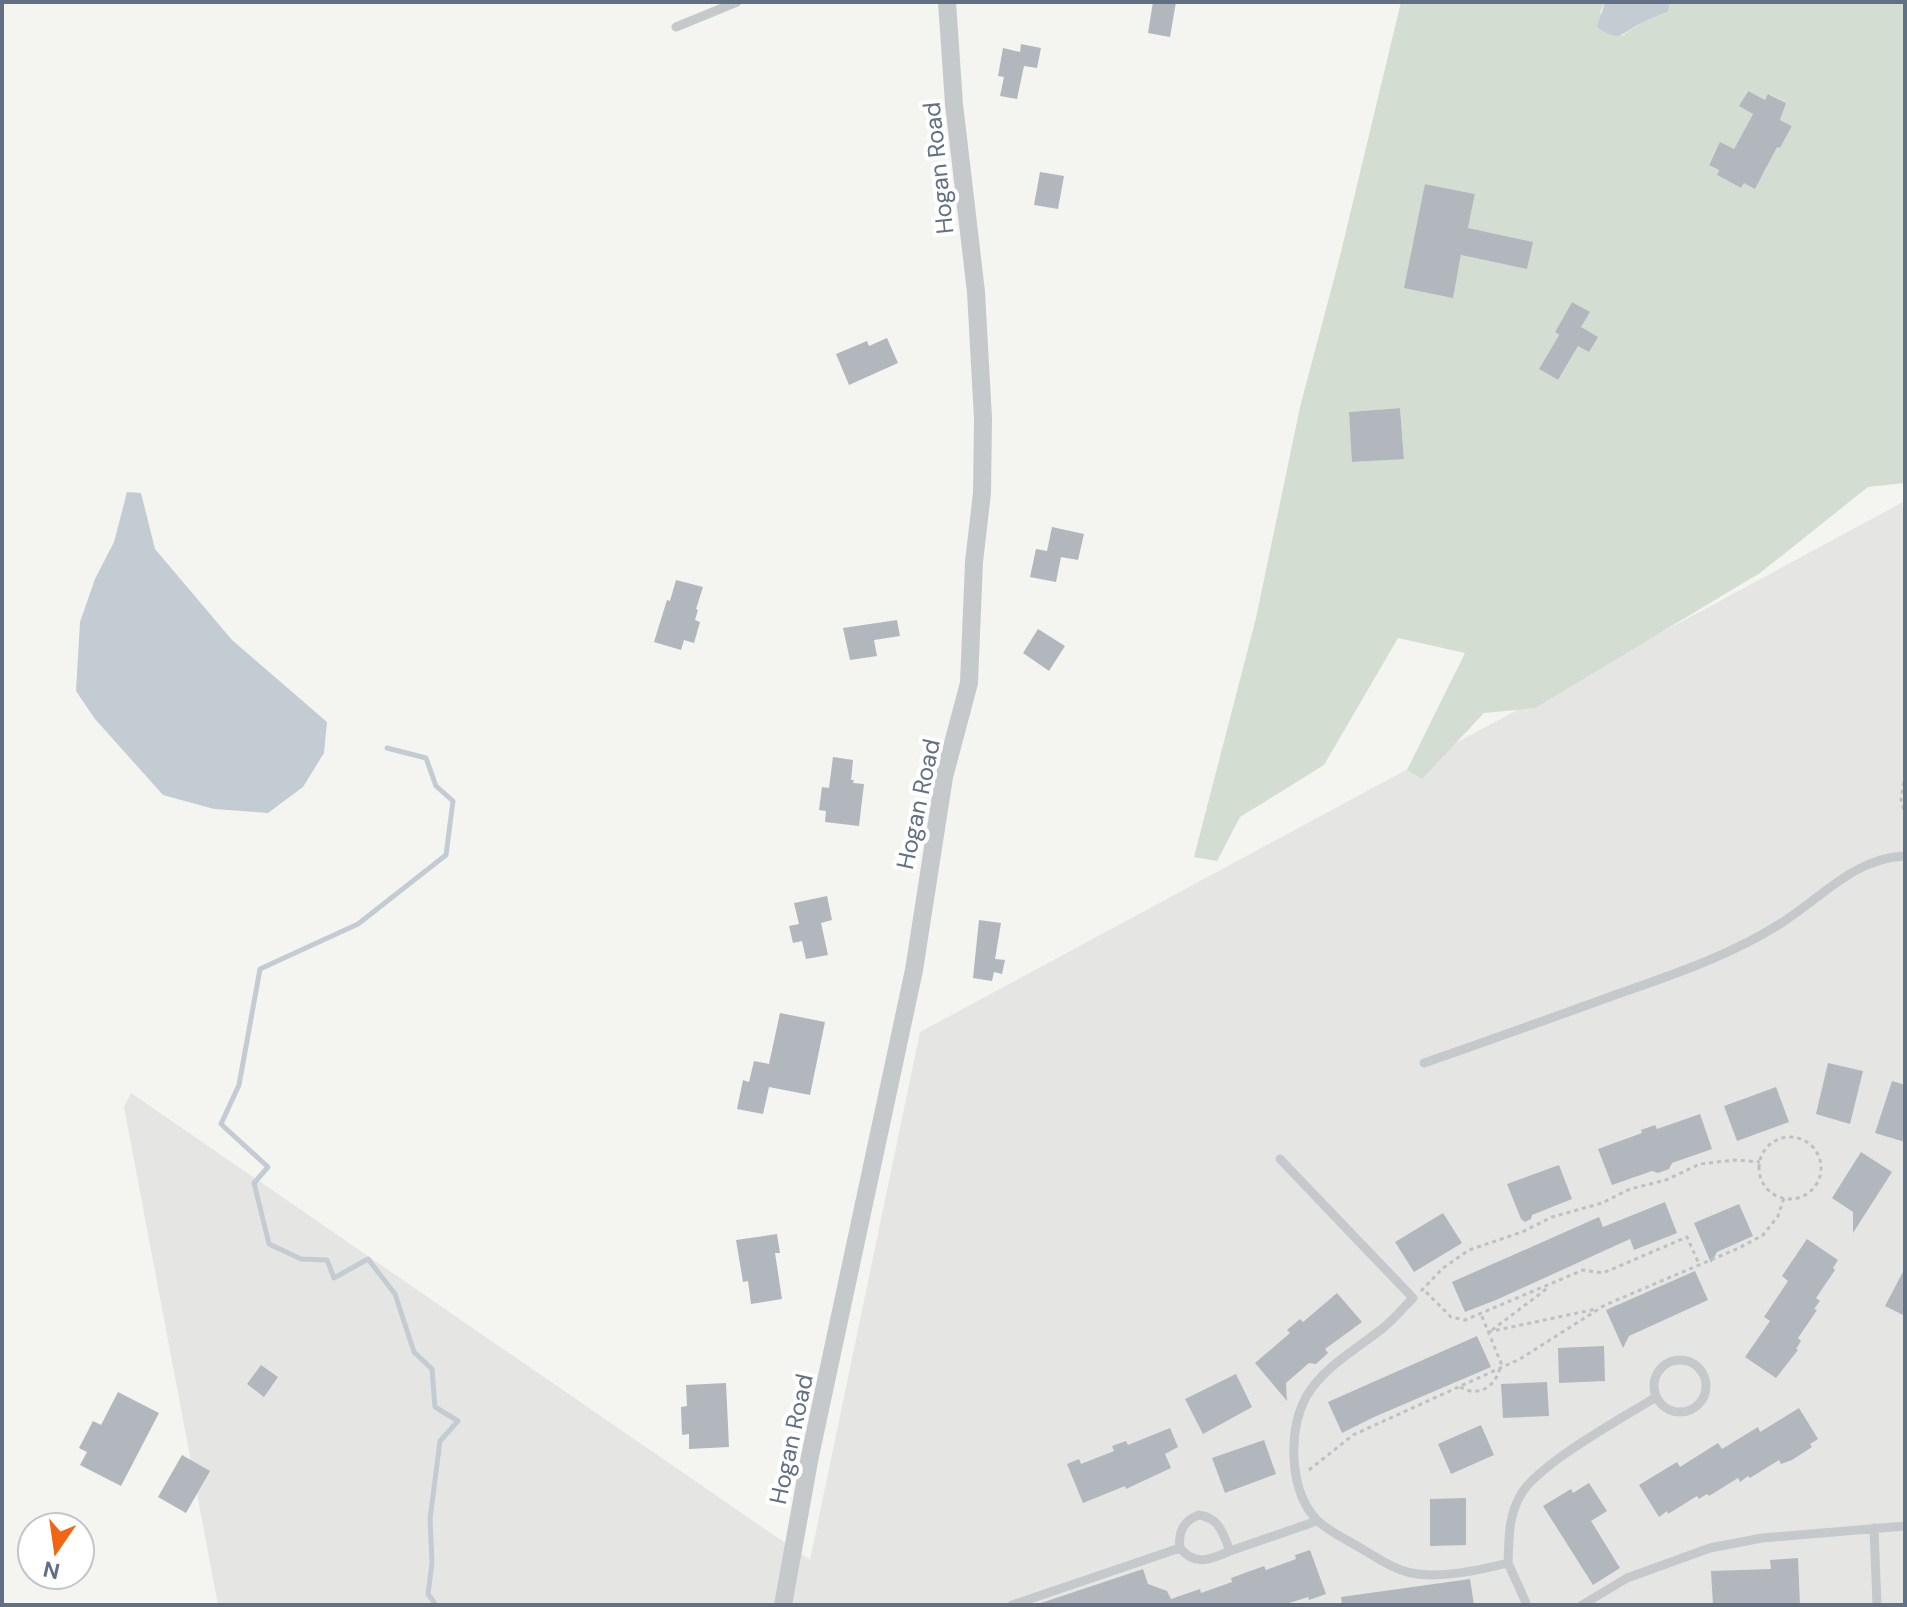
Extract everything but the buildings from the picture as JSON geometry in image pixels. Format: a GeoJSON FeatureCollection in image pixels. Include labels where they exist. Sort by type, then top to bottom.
{"type":"FeatureCollection","features":[{"type":"Feature","properties":{"kind":"street","name":"Hogan Road"},"geometry":{"type":"LineString","coordinates":[[783,1605],[810,1456],[914,970],[944,777],[969,683],[974,562],[982,493],[983,419],[976,292],[954,104],[947,2]]}},
{"type":"Feature","properties":{"kind":"lane"},"geometry":{"type":"LineString","coordinates":[[676,27],[737,2]]}},
{"type":"Feature","properties":{"kind":"lane"},"geometry":{"type":"LineString","coordinates":[[1424,1063],[1669,976],[1750,942],[1786,921],[1847,874],[1887,857],[1905,856]]}},
{"type":"Feature","properties":{"kind":"lane"},"geometry":{"type":"LineString","coordinates":[[1280,1159],[1413,1298],[1383,1328],[1318,1380],[1306,1396],[1299,1414],[1296,1438],[1300,1493],[1317,1521],[1394,1567],[1429,1574],[1508,1563]]}},
{"type":"Feature","properties":{"kind":"lane"},"geometry":{"type":"LineString","coordinates":[[1680,1359],[1693,1363],[1704,1375],[1705,1393],[1701,1401],[1688,1411],[1670,1410],[1656,1397],[1654,1379],[1663,1365],[1671,1361],[1680,1359]]}},
{"type":"Feature","properties":{"kind":"lane"},"geometry":{"type":"LineString","coordinates":[[1527,1605],[1508,1563],[1510,1522],[1519,1497],[1530,1482],[1587,1440],[1656,1397]]}},
{"type":"Feature","properties":{"kind":"lane"},"geometry":{"type":"LineString","coordinates":[[1230,1551],[1219,1525],[1211,1518],[1199,1515],[1184,1525],[1179,1539],[1180,1548],[1199,1561],[1230,1551],[1317,1521]]}},
{"type":"Feature","properties":{"kind":"lane"},"geometry":{"type":"LineString","coordinates":[[1582,1605],[1627,1578],[1710,1548],[1762,1538],[1905,1526]]}},
{"type":"Feature","properties":{"kind":"lane"},"geometry":{"type":"LineString","coordinates":[[1874,1528],[1877,1605]]}},
{"type":"Feature","properties":{"kind":"lane"},"geometry":{"type":"LineString","coordinates":[[1012,1605],[1180,1548]]}},
{"type":"Feature","properties":{"kind":"path"},"geometry":{"type":"LineString","coordinates":[[1905,774],[1901,800],[1905,814]]}},
{"type":"Feature","properties":{"kind":"path"},"geometry":{"type":"LineString","coordinates":[[1797,1137],[1809,1143],[1820,1159],[1820,1175],[1812,1190],[1798,1198],[1784,1198],[1774,1194],[1765,1184],[1760,1162],[1781,1138],[1797,1137]]}},
{"type":"Feature","properties":{"kind":"path"},"geometry":{"type":"LineString","coordinates":[[1413,1298],[1443,1268],[1469,1250],[1522,1232],[1552,1217],[1602,1203],[1630,1189],[1666,1180],[1700,1164],[1735,1160],[1760,1162]]}},
{"type":"Feature","properties":{"kind":"path"},"geometry":{"type":"LineString","coordinates":[[1297,1481],[1353,1435],[1501,1368],[1544,1345],[1599,1308],[1763,1235],[1778,1216],[1784,1198]]}},
{"type":"Feature","properties":{"kind":"path"},"geometry":{"type":"LineString","coordinates":[[1423,1289],[1451,1317],[1465,1320],[1583,1270],[1603,1273],[1687,1237],[1699,1264]]}},
{"type":"Feature","properties":{"kind":"path"},"geometry":{"type":"LineString","coordinates":[[1488,1332],[1535,1300],[1552,1284]]}},
{"type":"Feature","properties":{"kind":"path"},"geometry":{"type":"LineString","coordinates":[[1488,1332],[1599,1308]]}},
{"type":"Feature","properties":{"kind":"path"},"geometry":{"type":"LineString","coordinates":[[1459,1386],[1470,1391],[1485,1390],[1501,1368],[1481,1314]]}},
{"type":"Feature","properties":{"kind":"shaded area"},"geometry":{"type":"Polygon","coordinates":[[[1401,2],[1605,2],[1600,12],[1622,36],[1642,22],[1668,12],[1670,2],[1905,2],[1905,483],[1868,487],[1760,573],[1535,708],[1484,713],[1422,779],[1407,770],[1465,653],[1398,638],[1324,765],[1240,817],[1217,861],[1194,857],[1256,618],[1300,407],[1401,2]],[[1747,91],[1740,106],[1753,114],[1734,149],[1720,143],[1709,164],[1719,170],[1717,175],[1741,188],[1744,183],[1755,188],[1767,167],[1752,159],[1768,142],[1780,148],[1792,126],[1780,120],[1785,102],[1769,94],[1765,100],[1747,91]],[[1425,184],[1452,298],[1463,248],[1470,257],[1527,268],[1532,242],[1476,230],[1467,233],[1475,194],[1425,184]],[[1572,302],[1555,332],[1559,335],[1539,369],[1558,380],[1578,346],[1581,327],[1589,312],[1572,302]],[[1400,408],[1349,412],[1353,462],[1404,458],[1400,408]]]}},
{"type":"Feature","properties":{"kind":"shaded area"},"geometry":{"type":"Polygon","coordinates":[[[1605,2],[1670,2],[1668,12],[1616,36],[1597,27],[1605,2]]]}},
{"type":"Feature","properties":{"kind":"shaded area"},"geometry":{"type":"Polygon","coordinates":[[[127,492],[141,493],[155,549],[232,640],[327,722],[324,753],[303,787],[268,813],[214,809],[163,795],[95,719],[76,691],[80,622],[95,579],[114,542],[127,492]]]}},
{"type":"Feature","properties":{"kind":"shaded area"},"geometry":{"type":"Polygon","coordinates":[[[1905,501],[1905,1605],[218,1605],[124,1107],[131,1093],[810,1560],[920,1032],[1905,501]]]}},
{"type":"Feature","properties":{"kind":"waterway"},"geometry":{"type":"LineString","coordinates":[[387,748],[426,758],[436,786],[453,801],[446,855],[358,924],[260,969],[239,1085],[221,1124],[268,1167],[254,1183],[269,1244],[301,1259],[327,1260],[334,1278],[368,1259],[395,1294],[414,1352],[432,1369],[435,1407],[458,1421],[440,1441],[430,1519],[432,1563],[428,1594],[436,1605]]}}]}
